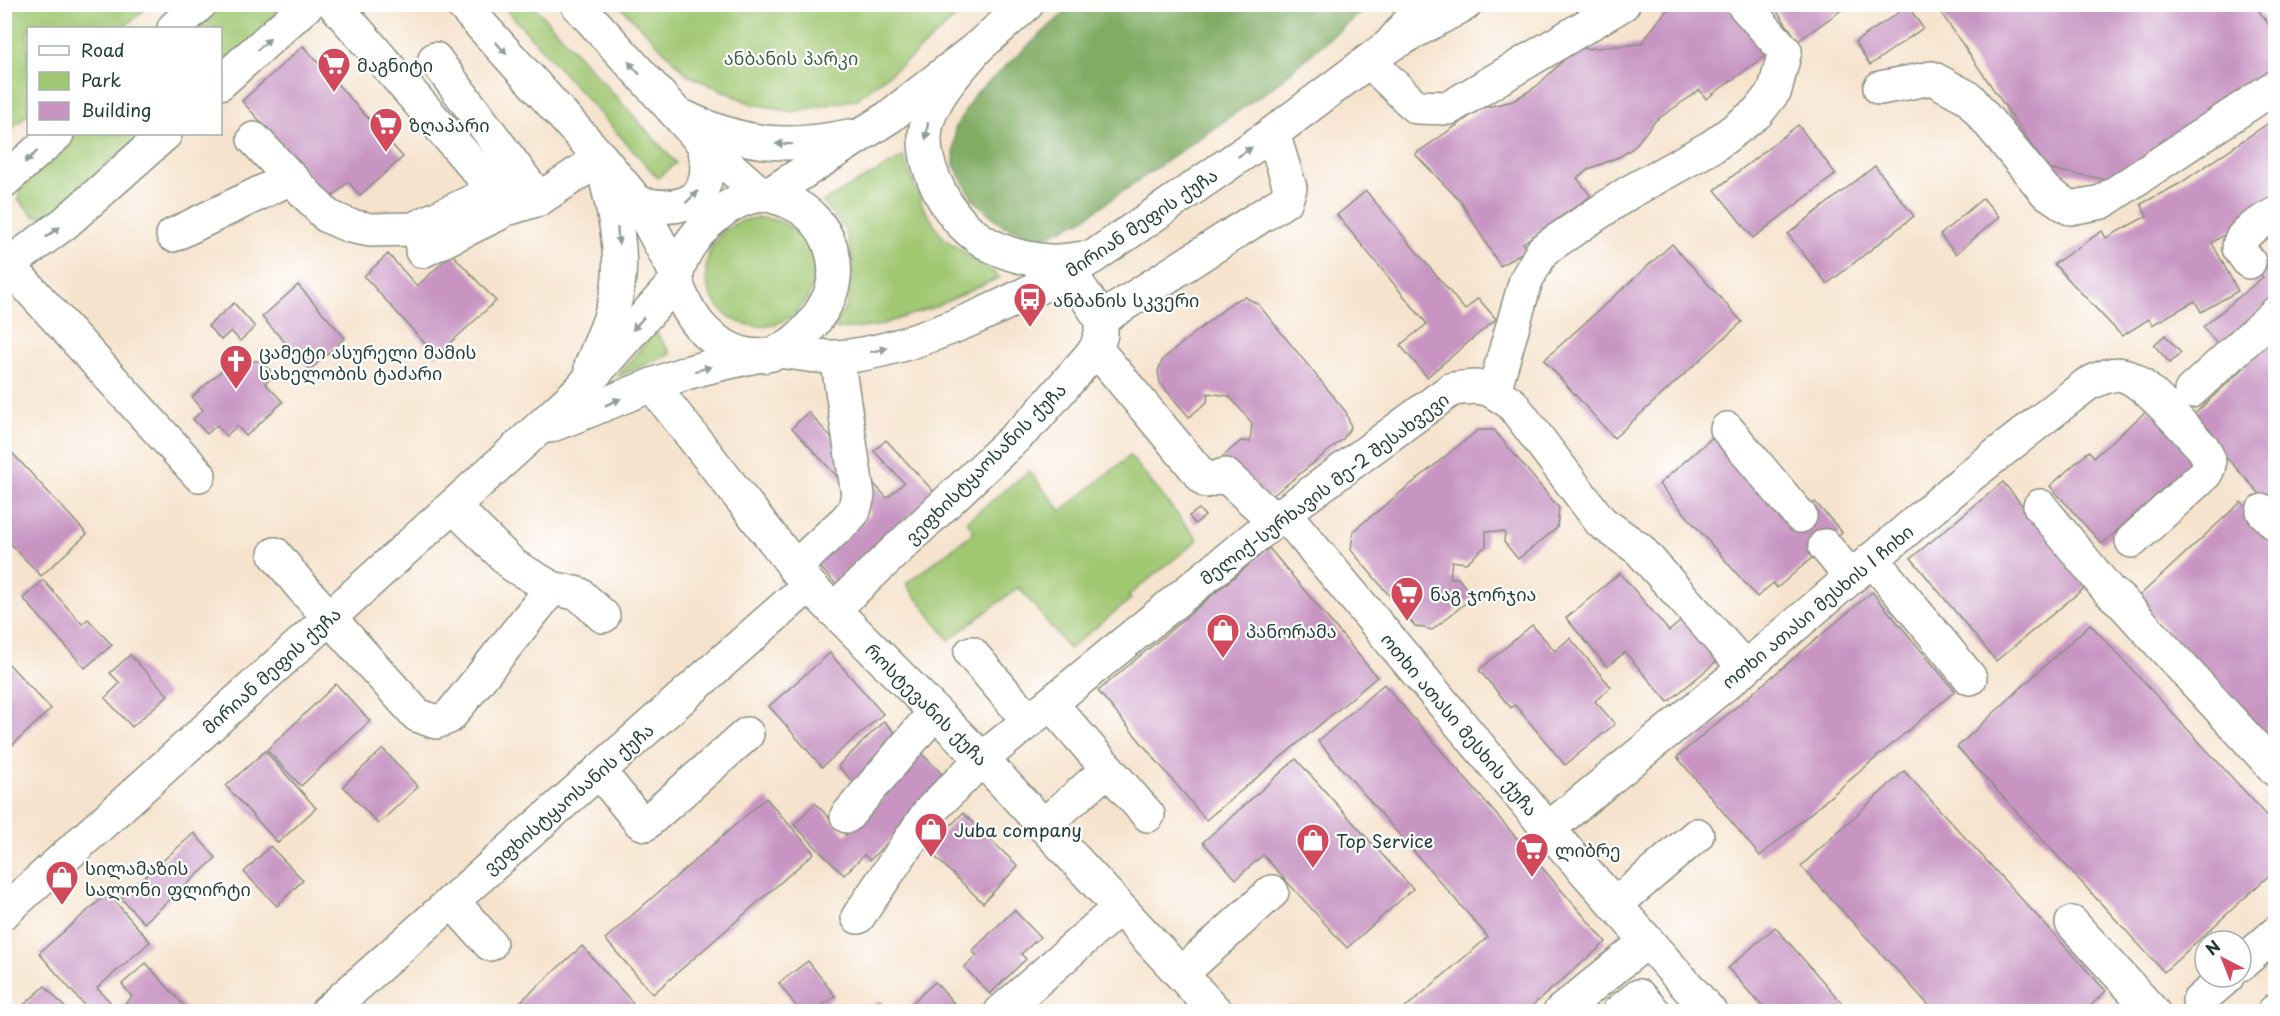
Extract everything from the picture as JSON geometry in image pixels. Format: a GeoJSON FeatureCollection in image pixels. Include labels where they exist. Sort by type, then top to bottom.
{"type":"FeatureCollection","features":[{"type":"Feature","properties":{"kind":"main road"},"geometry":{"type":"LineString","coordinates":[[175,27],[200,4]]}},
{"type":"Feature","properties":{"kind":"main road"},"geometry":{"type":"LineString","coordinates":[[222,81],[308,4]]}},
{"type":"Feature","properties":{"kind":"main road"},"geometry":{"type":"LineString","coordinates":[[334,4],[515,199]]}},
{"type":"Feature","properties":{"kind":"main road"},"geometry":{"type":"LineString","coordinates":[[462,4],[601,158],[638,203],[677,277],[684,303],[696,323],[713,340],[733,351],[768,353],[794,342],[810,327],[826,303],[834,282],[835,260],[829,242],[820,227],[807,213],[790,202],[765,195],[746,197],[717,214],[690,245],[677,277]]}},
{"type":"Feature","properties":{"kind":"main road"},"geometry":{"type":"LineString","coordinates":[[577,4],[704,144],[765,195]]}},
{"type":"Feature","properties":{"kind":"main road"},"geometry":{"type":"LineString","coordinates":[[765,195],[889,117],[978,47],[1027,4]]}},
{"type":"Feature","properties":{"kind":"main road","name":"მირიან მეფის ქუჩა"},"geometry":{"type":"LineString","coordinates":[[538,429],[598,409],[686,373],[768,353],[837,357],[876,351],[945,329],[998,307],[1081,264],[1273,133],[1379,53],[1424,4]]}},
{"type":"Feature","properties":{"kind":"main road"},"geometry":{"type":"LineString","coordinates":[[1466,4],[1379,53],[1416,107],[1449,108],[1623,4]]}},
{"type":"Feature","properties":{"kind":"main road"},"geometry":{"type":"LineString","coordinates":[[1743,4],[1785,51],[1775,90],[1757,113],[1713,146],[1628,193],[1544,250],[1526,280],[1494,391],[1512,405],[1601,522],[1639,549],[1745,668]]}},
{"type":"Feature","properties":{"kind":"main road"},"geometry":{"type":"LineString","coordinates":[[978,47],[953,77],[928,119],[926,153],[933,178],[943,200],[954,216],[971,234],[998,250],[1015,256],[1081,264],[1098,334]]}},
{"type":"Feature","properties":{"kind":"main road"},"geometry":{"type":"LineString","coordinates":[[435,59],[515,199]]}},
{"type":"Feature","properties":{"kind":"main road"},"geometry":{"type":"LineString","coordinates":[[1880,88],[1932,78],[1969,98],[2045,191],[2070,208],[2102,202],[2276,86]]}},
{"type":"Feature","properties":{"kind":"main road"},"geometry":{"type":"LineString","coordinates":[[673,111],[701,125],[764,143],[788,145],[819,142],[863,133]]}},
{"type":"Feature","properties":{"kind":"main road","name":"ვეფხისტყაოსანის ქუჩა"},"geometry":{"type":"LineString","coordinates":[[833,610],[1036,418],[1098,334],[1286,200],[1290,188],[1273,133]]}},
{"type":"Feature","properties":{"kind":"main road"},"geometry":{"type":"LineString","coordinates":[[4,181],[56,135]]}},
{"type":"Feature","properties":{"kind":"main road"},"geometry":{"type":"LineString","coordinates":[[164,135],[65,224],[6,265],[199,475]]}},
{"type":"Feature","properties":{"kind":"main road"},"geometry":{"type":"LineString","coordinates":[[254,139],[327,216],[350,226],[370,230],[413,229],[515,199]]}},
{"type":"Feature","properties":{"kind":"main road"},"geometry":{"type":"LineString","coordinates":[[638,203],[660,208],[677,207],[689,203],[705,179],[707,167],[704,144]]}},
{"type":"Feature","properties":{"kind":"main road"},"geometry":{"type":"LineString","coordinates":[[422,251],[515,199],[601,158]]}},
{"type":"Feature","properties":{"kind":"main road"},"geometry":{"type":"LineString","coordinates":[[581,389],[611,316],[618,288],[620,266],[617,224],[601,158]]}},
{"type":"Feature","properties":{"kind":"main road"},"geometry":{"type":"LineString","coordinates":[[173,235],[291,178]]}},
{"type":"Feature","properties":{"kind":"main road"},"geometry":{"type":"LineString","coordinates":[[2249,262],[2239,248],[2241,239],[2246,233],[2276,214]]}},
{"type":"Feature","properties":{"kind":"main road","name":"მირიან მეფის ქუჩა"},"geometry":{"type":"LineString","coordinates":[[4,912],[581,389],[677,277]]}},
{"type":"Feature","properties":{"kind":"main road"},"geometry":{"type":"LineString","coordinates":[[2191,391],[2276,313]]}},
{"type":"Feature","properties":{"kind":"main road","name":"ოთხი ათასი მესხის ქუჩა"},"geometry":{"type":"LineString","coordinates":[[1098,334],[1206,481],[1225,475],[1279,517],[1548,829],[1710,1011]]}},
{"type":"Feature","properties":{"kind":"main road","name":"ვეფხისტყაოსანის ქუჩა"},"geometry":{"type":"LineString","coordinates":[[344,1006],[452,901],[599,771],[801,577],[854,511],[858,495],[837,357]]}},
{"type":"Feature","properties":{"kind":"main road","name":"ოთხი ათასი მესხის I ჩიხი"},"geometry":{"type":"LineString","coordinates":[[1548,829],[1745,668],[1871,553],[2086,385],[2103,377],[2114,375],[2123,375],[2139,383],[2203,448],[2210,460],[2210,467],[2205,474],[2132,541]]}},
{"type":"Feature","properties":{"kind":"main road","name":"როსტევანის ქუჩა"},"geometry":{"type":"LineString","coordinates":[[652,385],[801,577],[982,759],[1119,908],[1195,998]]}},
{"type":"Feature","properties":{"kind":"main road","name":"მელიქ-სურხავის მე-2 შესახვევი"},"geometry":{"type":"LineString","coordinates":[[858,917],[929,812],[982,759],[1279,517],[1452,389],[1480,386],[1494,391]]}},
{"type":"Feature","properties":{"kind":"main road"},"geometry":{"type":"LineString","coordinates":[[1727,429],[1800,516]]}},
{"type":"Feature","properties":{"kind":"main road"},"geometry":{"type":"LineString","coordinates":[[453,506],[514,566],[552,588],[579,594],[603,616]]}},
{"type":"Feature","properties":{"kind":"main road"},"geometry":{"type":"LineString","coordinates":[[2040,506],[2108,590],[2121,601],[2276,770]]}},
{"type":"Feature","properties":{"kind":"main road"},"geometry":{"type":"LineString","coordinates":[[1826,546],[1871,553],[1970,678]]}},
{"type":"Feature","properties":{"kind":"main road"},"geometry":{"type":"LineString","coordinates":[[275,554],[417,716],[436,722],[449,717],[552,588]]}},
{"type":"Feature","properties":{"kind":"main road"},"geometry":{"type":"LineString","coordinates":[[971,653],[1108,769],[1148,815]]}},
{"type":"Feature","properties":{"kind":"main road"},"geometry":{"type":"LineString","coordinates":[[847,816],[935,712]]}},
{"type":"Feature","properties":{"kind":"main road"},"geometry":{"type":"LineString","coordinates":[[599,771],[640,822],[645,824],[747,734]]}},
{"type":"Feature","properties":{"kind":"main road"},"geometry":{"type":"LineString","coordinates":[[1043,826],[1108,769]]}},
{"type":"Feature","properties":{"kind":"main road"},"geometry":{"type":"LineString","coordinates":[[1615,905],[1697,835]]}},
{"type":"Feature","properties":{"kind":"main road"},"geometry":{"type":"LineString","coordinates":[[1195,998],[1272,892]]}},
{"type":"Feature","properties":{"kind":"main road"},"geometry":{"type":"LineString","coordinates":[[452,901],[490,944]]}},
{"type":"Feature","properties":{"kind":"main road"},"geometry":{"type":"LineString","coordinates":[[1000,1011],[1119,908]]}},
{"type":"Feature","properties":{"kind":"main road"},"geometry":{"type":"LineString","coordinates":[[2072,923],[2153,1011]]}},
{"type":"Feature","properties":{"kind":"main road"},"geometry":{"type":"LineString","coordinates":[[2253,953],[2276,933]]}},
{"type":"Feature","properties":{"kind":"main road"},"geometry":{"type":"LineString","coordinates":[[1560,1011],[1647,941]]}},
{"type":"Feature","properties":{"kind":"main road"},"geometry":{"type":"LineString","coordinates":[[2199,1001],[2213,989]]}},
{"type":"Feature","properties":{"kind":"main road"},"geometry":{"type":"LineString","coordinates":[[1620,1011],[1639,996],[1654,1011]]}},
{"type":"Feature","properties":{"kind":"green space"},"geometry":{"type":"Polygon","coordinates":[[[5,4],[150,5],[124,27],[27,27],[27,115],[5,135],[5,4]]]}},
{"type":"Feature","properties":{"kind":"green space"},"geometry":{"type":"Polygon","coordinates":[[[220,5],[290,5],[222,65],[222,27],[194,27],[220,5]]]}},
{"type":"Feature","properties":{"kind":"green space"},"geometry":{"type":"Polygon","coordinates":[[[502,5],[533,5],[676,163],[658,178],[502,5]]]}},
{"type":"Feature","properties":{"kind":"green space","name":"ანბანის პარკი"},"geometry":{"type":"Polygon","coordinates":[[[619,5],[970,5],[910,58],[857,99],[792,112],[750,103],[688,75],[619,5]]]}},
{"type":"Feature","properties":{"kind":"green space"},"geometry":{"type":"Polygon","coordinates":[[[1073,5],[1369,5],[1270,89],[1080,221],[1042,238],[1002,225],[973,199],[954,165],[955,129],[974,95],[1073,5]]]}},
{"type":"Feature","properties":{"kind":"green space"},"geometry":{"type":"Polygon","coordinates":[[[76,135],[143,135],[52,214],[43,217],[34,216],[19,200],[22,183],[76,135]]]}},
{"type":"Feature","properties":{"kind":"green space"},"geometry":{"type":"Polygon","coordinates":[[[903,157],[923,207],[942,237],[1000,277],[937,306],[874,327],[833,329],[847,305],[853,263],[845,229],[822,202],[903,157]]]}},
{"type":"Feature","properties":{"kind":"green space"},"geometry":{"type":"Polygon","coordinates":[[[760,218],[781,222],[798,234],[810,251],[814,272],[810,293],[798,310],[781,322],[760,326],[739,322],[722,310],[710,293],[706,272],[710,251],[722,234],[739,222],[760,218]]]}},
{"type":"Feature","properties":{"kind":"green space"},"geometry":{"type":"Polygon","coordinates":[[[655,331],[671,354],[617,377],[655,331]]]}},
{"type":"Feature","properties":{"kind":"green space"},"geometry":{"type":"Polygon","coordinates":[[[1130,456],[1198,540],[1128,596],[1131,599],[1069,649],[1019,587],[949,640],[906,584],[974,532],[967,521],[1029,471],[1061,511],[1130,456]]]}},
{"type":"Feature","properties":{"kind":"building"},"geometry":{"type":"Polygon","coordinates":[[[1671,4],[1724,4],[1776,48],[1706,99],[1700,90],[1655,121],[1634,147],[1621,156],[1589,169],[1577,178],[1591,196],[1523,243],[1528,249],[1500,266],[1461,202],[1415,154],[1482,108],[1513,101],[1537,86],[1580,44],[1585,49],[1641,44],[1671,4]]]}},
{"type":"Feature","properties":{"kind":"building"},"geometry":{"type":"Polygon","coordinates":[[[1772,4],[1850,4],[1798,41],[1772,4]]]}},
{"type":"Feature","properties":{"kind":"building"},"geometry":{"type":"Polygon","coordinates":[[[1935,4],[2254,4],[2276,35],[2276,71],[2114,181],[2048,169],[1935,4]]]}},
{"type":"Feature","properties":{"kind":"building"},"geometry":{"type":"Polygon","coordinates":[[[1908,6],[1923,28],[1870,65],[1855,42],[1908,6]]]}},
{"type":"Feature","properties":{"kind":"building"},"geometry":{"type":"Polygon","coordinates":[[[303,46],[403,157],[360,195],[348,182],[330,199],[242,101],[303,46]]]}},
{"type":"Feature","properties":{"kind":"building"},"geometry":{"type":"Polygon","coordinates":[[[2276,118],[2276,200],[2212,243],[2238,291],[2201,312],[2195,301],[2152,325],[2149,319],[2122,336],[2054,264],[2102,231],[2106,238],[2147,216],[2141,204],[2179,184],[2276,118]]]}},
{"type":"Feature","properties":{"kind":"building"},"geometry":{"type":"Polygon","coordinates":[[[1798,125],[1836,174],[1753,238],[1715,190],[1798,125]]]}},
{"type":"Feature","properties":{"kind":"building"},"geometry":{"type":"Polygon","coordinates":[[[1875,166],[1914,216],[1827,284],[1788,234],[1875,166]]]}},
{"type":"Feature","properties":{"kind":"building"},"geometry":{"type":"Polygon","coordinates":[[[1366,191],[1465,310],[1478,298],[1496,319],[1427,377],[1400,345],[1427,324],[1337,215],[1366,191]]]}},
{"type":"Feature","properties":{"kind":"building"},"geometry":{"type":"Polygon","coordinates":[[[1983,198],[1999,217],[1956,254],[1940,235],[1983,198]]]}},
{"type":"Feature","properties":{"kind":"building"},"geometry":{"type":"Polygon","coordinates":[[[1672,244],[1742,322],[1614,438],[1544,360],[1672,244]]]}},
{"type":"Feature","properties":{"kind":"building"},"geometry":{"type":"Polygon","coordinates":[[[2276,249],[2276,296],[2219,346],[2203,327],[2263,277],[2260,273],[2271,263],[2265,258],[2276,249]]]}},
{"type":"Feature","properties":{"kind":"building"},"geometry":{"type":"Polygon","coordinates":[[[388,254],[417,286],[452,254],[496,301],[436,356],[364,276],[388,254]]]}},
{"type":"Feature","properties":{"kind":"building"},"geometry":{"type":"Polygon","coordinates":[[[298,285],[345,338],[310,370],[262,317],[298,285]]]}},
{"type":"Feature","properties":{"kind":"building"},"geometry":{"type":"Polygon","coordinates":[[[1245,297],[1258,304],[1346,412],[1351,427],[1343,439],[1271,497],[1251,493],[1222,457],[1241,441],[1250,442],[1252,423],[1229,396],[1208,393],[1207,402],[1189,417],[1160,383],[1158,371],[1163,359],[1234,301],[1245,297]]]}},
{"type":"Feature","properties":{"kind":"building"},"geometry":{"type":"Polygon","coordinates":[[[234,303],[255,327],[240,341],[231,331],[221,340],[208,326],[234,303]]]}},
{"type":"Feature","properties":{"kind":"building"},"geometry":{"type":"Polygon","coordinates":[[[2276,327],[2276,500],[2270,505],[2190,418],[2245,367],[2239,360],[2276,327]]]}},
{"type":"Feature","properties":{"kind":"building"},"geometry":{"type":"Polygon","coordinates":[[[2165,335],[2181,353],[2170,363],[2154,345],[2165,335]]]}},
{"type":"Feature","properties":{"kind":"building","name":"ცამეტი ასურელი მამის სახელობის ტაძარი"},"geometry":{"type":"Polygon","coordinates":[[[239,355],[247,364],[251,361],[261,361],[270,370],[269,380],[265,383],[283,402],[246,436],[237,426],[226,436],[217,425],[207,434],[193,419],[203,410],[192,397],[239,355]]]}},
{"type":"Feature","properties":{"kind":"building"},"geometry":{"type":"Polygon","coordinates":[[[2150,408],[2196,459],[2102,544],[2050,486],[2089,451],[2094,457],[2150,408]]]}},
{"type":"Feature","properties":{"kind":"building"},"geometry":{"type":"Polygon","coordinates":[[[808,412],[887,498],[904,483],[874,451],[886,440],[935,493],[836,584],[817,564],[871,513],[792,428],[808,412]]]}},
{"type":"Feature","properties":{"kind":"building"},"geometry":{"type":"Polygon","coordinates":[[[1478,430],[1494,430],[1559,508],[1557,528],[1518,559],[1504,542],[1505,532],[1486,531],[1486,546],[1466,563],[1452,561],[1450,578],[1458,578],[1473,597],[1432,630],[1415,626],[1351,550],[1353,531],[1478,430]]]}},
{"type":"Feature","properties":{"kind":"building"},"geometry":{"type":"Polygon","coordinates":[[[1715,435],[1792,523],[1815,502],[1842,532],[1777,588],[1773,583],[1757,597],[1659,484],[1715,435]]]}},
{"type":"Feature","properties":{"kind":"building"},"geometry":{"type":"Polygon","coordinates":[[[4,444],[87,534],[41,576],[4,537],[4,444]]]}},
{"type":"Feature","properties":{"kind":"building"},"geometry":{"type":"Polygon","coordinates":[[[2003,482],[2088,585],[1996,661],[1911,558],[2003,482]]]}},
{"type":"Feature","properties":{"kind":"building"},"geometry":{"type":"Polygon","coordinates":[[[2241,502],[2276,539],[2276,748],[2137,598],[2241,502]]]}},
{"type":"Feature","properties":{"kind":"building"},"geometry":{"type":"Polygon","coordinates":[[[1199,509],[1205,516],[1195,524],[1189,516],[1199,509]]]}},
{"type":"Feature","properties":{"kind":"building"},"geometry":{"type":"Polygon","coordinates":[[[1269,548],[1377,677],[1206,820],[1098,691],[1269,548]]]}},
{"type":"Feature","properties":{"kind":"building"},"geometry":{"type":"Polygon","coordinates":[[[1620,573],[1669,631],[1688,615],[1723,656],[1668,702],[1625,652],[1607,667],[1566,618],[1620,573]]]}},
{"type":"Feature","properties":{"kind":"building"},"geometry":{"type":"Polygon","coordinates":[[[43,580],[82,624],[88,619],[112,645],[85,668],[23,598],[43,580]]]}},
{"type":"Feature","properties":{"kind":"building"},"geometry":{"type":"Polygon","coordinates":[[[1872,592],[1955,691],[1760,856],[1677,757],[1872,592]]]}},
{"type":"Feature","properties":{"kind":"building"},"geometry":{"type":"Polygon","coordinates":[[[2090,624],[2276,825],[2276,869],[2211,929],[2193,929],[2193,945],[2164,972],[1957,747],[2090,624]]]}},
{"type":"Feature","properties":{"kind":"building"},"geometry":{"type":"Polygon","coordinates":[[[1532,625],[1555,651],[1570,638],[1611,687],[1595,701],[1615,724],[1565,765],[1515,705],[1511,708],[1479,670],[1532,625]]]}},
{"type":"Feature","properties":{"kind":"building"},"geometry":{"type":"Polygon","coordinates":[[[830,653],[883,714],[822,767],[769,706],[830,653]]]}},
{"type":"Feature","properties":{"kind":"building"},"geometry":{"type":"Polygon","coordinates":[[[130,655],[168,695],[132,727],[105,698],[120,683],[110,673],[130,655]]]}},
{"type":"Feature","properties":{"kind":"building"},"geometry":{"type":"Polygon","coordinates":[[[4,659],[51,709],[4,753],[4,659]]]}},
{"type":"Feature","properties":{"kind":"building"},"geometry":{"type":"Polygon","coordinates":[[[336,684],[370,721],[301,786],[267,750],[336,684]]]}},
{"type":"Feature","properties":{"kind":"building"},"geometry":{"type":"Polygon","coordinates":[[[1384,684],[1606,942],[1525,1012],[1408,1012],[1405,1008],[1488,937],[1318,741],[1384,684]]]}},
{"type":"Feature","properties":{"kind":"building"},"geometry":{"type":"Polygon","coordinates":[[[884,721],[901,740],[855,784],[838,766],[884,721]]]}},
{"type":"Feature","properties":{"kind":"building"},"geometry":{"type":"Polygon","coordinates":[[[915,747],[949,781],[870,860],[864,855],[844,875],[794,825],[815,803],[846,835],[886,796],[876,785],[915,747]]]}},
{"type":"Feature","properties":{"kind":"building"},"geometry":{"type":"Polygon","coordinates":[[[383,749],[418,787],[378,824],[343,786],[383,749]]]}},
{"type":"Feature","properties":{"kind":"building"},"geometry":{"type":"Polygon","coordinates":[[[265,751],[316,808],[278,843],[226,786],[265,751]]]}},
{"type":"Feature","properties":{"kind":"building"},"geometry":{"type":"Polygon","coordinates":[[[1296,759],[1413,889],[1347,948],[1263,855],[1236,879],[1203,842],[1296,759]]]}},
{"type":"Feature","properties":{"kind":"building"},"geometry":{"type":"Polygon","coordinates":[[[1904,771],[2106,991],[2084,1012],[1935,1012],[1801,866],[1904,771]]]}},
{"type":"Feature","properties":{"kind":"building"},"geometry":{"type":"Polygon","coordinates":[[[766,798],[814,853],[653,994],[605,939],[766,798]]]}},
{"type":"Feature","properties":{"kind":"building"},"geometry":{"type":"Polygon","coordinates":[[[963,813],[1018,866],[983,903],[927,849],[963,813]]]}},
{"type":"Feature","properties":{"kind":"building"},"geometry":{"type":"Polygon","coordinates":[[[194,833],[216,858],[144,923],[121,898],[194,833]]]}},
{"type":"Feature","properties":{"kind":"building"},"geometry":{"type":"Polygon","coordinates":[[[270,846],[303,880],[277,906],[244,872],[270,846]]]}},
{"type":"Feature","properties":{"kind":"building"},"geometry":{"type":"Polygon","coordinates":[[[108,893],[150,942],[97,988],[112,1004],[103,1012],[90,1012],[39,953],[108,893]]]}},
{"type":"Feature","properties":{"kind":"building"},"geometry":{"type":"Polygon","coordinates":[[[1014,910],[1040,937],[1021,954],[1026,959],[990,994],[964,967],[977,956],[972,951],[1014,910]]]}},
{"type":"Feature","properties":{"kind":"building"},"geometry":{"type":"Polygon","coordinates":[[[1775,927],[1850,1012],[1767,1012],[1728,968],[1775,927]]]}},
{"type":"Feature","properties":{"kind":"building"},"geometry":{"type":"Polygon","coordinates":[[[582,946],[633,1003],[623,1012],[509,1012],[582,946]]]}},
{"type":"Feature","properties":{"kind":"building"},"geometry":{"type":"Polygon","coordinates":[[[808,961],[835,996],[813,1012],[800,1012],[779,983],[808,961]]]}},
{"type":"Feature","properties":{"kind":"building"},"geometry":{"type":"Polygon","coordinates":[[[146,963],[186,1008],[182,1012],[116,1012],[132,997],[122,984],[146,963]]]}},
{"type":"Feature","properties":{"kind":"building"},"geometry":{"type":"Polygon","coordinates":[[[935,982],[960,1010],[958,1012],[918,1012],[911,1004],[935,982]]]}},
{"type":"Feature","properties":{"kind":"building"},"geometry":{"type":"Polygon","coordinates":[[[45,986],[69,1012],[16,1012],[45,986]]]}},
{"type":"Feature","properties":{"kind":"building"},"geometry":{"type":"Polygon","coordinates":[[[880,1000],[888,1012],[864,1012],[880,1000]]]}},
{"type":"Feature","properties":{"kind":"place","name":"მაგნიტი"},"geometry":{"type":"Point","coordinates":[334,93]}},
{"type":"Feature","properties":{"kind":"place","name":"ზღაპარი"},"geometry":{"type":"Point","coordinates":[386,153]}},
{"type":"Feature","properties":{"kind":"place","name":"ანბანის სკვერი"},"geometry":{"type":"Point","coordinates":[1030,328]}},
{"type":"Feature","properties":{"kind":"place","name":"ცამეტი ასურელი მამის სახელობის ტაძარი"},"geometry":{"type":"Point","coordinates":[236,390]}},
{"type":"Feature","properties":{"kind":"place","name":"ნაგ ჯორჯია"},"geometry":{"type":"Point","coordinates":[1407,622]}},
{"type":"Feature","properties":{"kind":"place","name":"პანორამა"},"geometry":{"type":"Point","coordinates":[1223,659]}},
{"type":"Feature","properties":{"kind":"place","name":"Juba company"},"geometry":{"type":"Point","coordinates":[931,858]}},
{"type":"Feature","properties":{"kind":"place","name":"Top Service"},"geometry":{"type":"Point","coordinates":[1313,869]}},
{"type":"Feature","properties":{"kind":"place","name":"ლიბრე"},"geometry":{"type":"Point","coordinates":[1532,878]}},
{"type":"Feature","properties":{"kind":"place","name":"სილამაზის სალონი ფლირტი"},"geometry":{"type":"Point","coordinates":[62,906]}}]}
